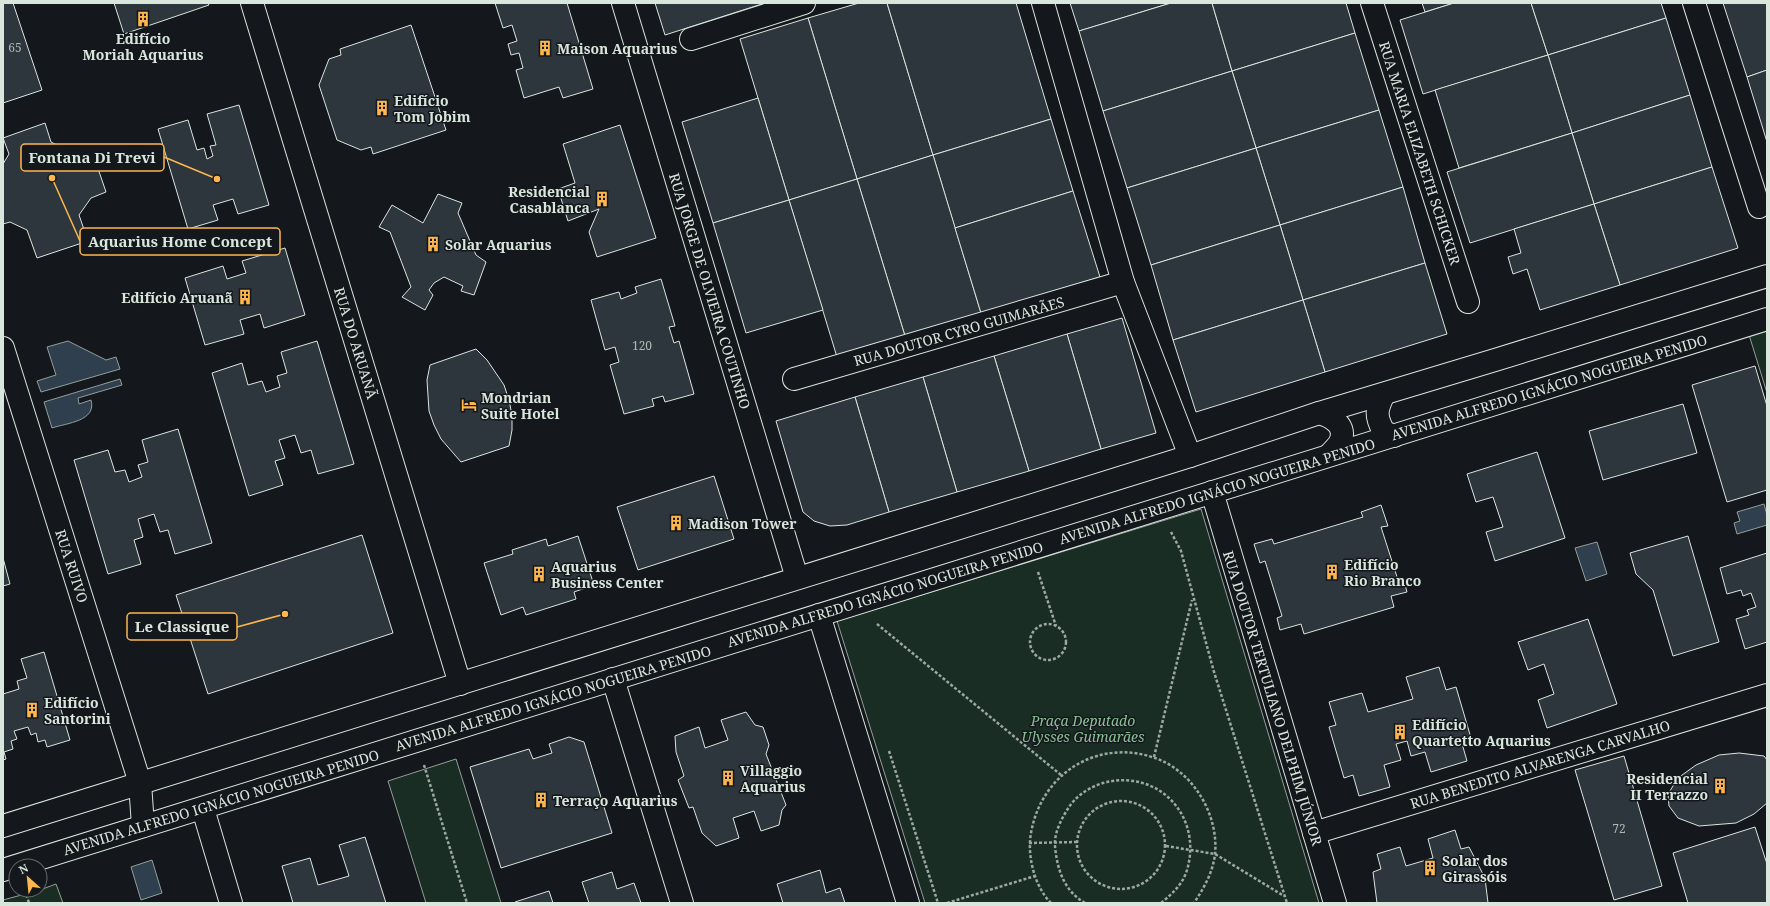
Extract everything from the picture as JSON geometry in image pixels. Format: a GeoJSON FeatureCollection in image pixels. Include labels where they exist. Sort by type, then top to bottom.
{"type":"FeatureCollection","features":[{"type":"Feature","properties":{"kind":"street","name":"RUA DO ARUANÃ"},"geometry":{"type":"LineString","coordinates":[[252,3],[460,684]]}},
{"type":"Feature","properties":{"kind":"street","name":"RUA JORGE DE OLVIEIRA COUTINHO"},"geometry":{"type":"LineString","coordinates":[[623,3],[797,578]]}},
{"type":"Feature","properties":{"kind":"street"},"geometry":{"type":"LineString","coordinates":[[691,39],[804,3]]}},
{"type":"Feature","properties":{"kind":"street"},"geometry":{"type":"LineString","coordinates":[[1043,3],[1123,282],[1190,456]]}},
{"type":"Feature","properties":{"kind":"street","name":"RUA MARIA ELIZABETH SCHICKER"},"geometry":{"type":"LineString","coordinates":[[1372,3],[1468,302]]}},
{"type":"Feature","properties":{"kind":"street"},"geometry":{"type":"LineString","coordinates":[[1694,3],[1759,207]]}},
{"type":"Feature","properties":{"kind":"street"},"geometry":{"type":"LineString","coordinates":[[3,826],[1190,456],[1319,413],[1767,276]]}},
{"type":"Feature","properties":{"kind":"street","name":"RUA DOUTOR CYRO GUIMARÃES"},"geometry":{"type":"LineString","coordinates":[[794,379],[1123,282]]}},
{"type":"Feature","properties":{"kind":"street","name":"AVENIDA ALFREDO IGNÁCIO NOGUEIRA PENIDO"},"geometry":{"type":"LineString","coordinates":[[3,870],[143,826],[203,809],[417,740],[1330,454],[1394,436],[1767,319]]}},
{"type":"Feature","properties":{"kind":"street","name":"RUA RUIVO"},"geometry":{"type":"LineString","coordinates":[[3,348],[140,783],[143,826]]}},
{"type":"Feature","properties":{"kind":"street"},"geometry":{"type":"LineString","coordinates":[[1384,394],[1377,408],[1377,416],[1384,432],[1394,436]]}},
{"type":"Feature","properties":{"kind":"street"},"geometry":{"type":"LineString","coordinates":[[1319,413],[1331,416],[1339,423],[1342,431],[1341,441],[1330,454]]}},
{"type":"Feature","properties":{"kind":"street","name":"RUA DOUTOR TERTULIANO DELPHIM JÚNIOR"},"geometry":{"type":"LineString","coordinates":[[1212,492],[1335,903]]}},
{"type":"Feature","properties":{"kind":"street"},"geometry":{"type":"LineString","coordinates":[[819,615],[908,903]]}},
{"type":"Feature","properties":{"kind":"street"},"geometry":{"type":"LineString","coordinates":[[613,679],[682,903]]}},
{"type":"Feature","properties":{"kind":"street","name":"RUA BENEDITO ALVARENGA CARVALHO"},"geometry":{"type":"LineString","coordinates":[[1314,833],[1767,695]]}},
{"type":"Feature","properties":{"kind":"street"},"geometry":{"type":"LineString","coordinates":[[203,809],[230,903]]}},
{"type":"Feature","properties":{"kind":"path"},"geometry":{"type":"LineString","coordinates":[[1164,533],[1171,531],[1181,551],[1216,680],[1287,903]]}},
{"type":"Feature","properties":{"kind":"path"},"geometry":{"type":"LineString","coordinates":[[1036,568],[1056,626],[1064,634],[1066,640],[1063,651],[1055,659],[1049,660],[1038,657],[1031,648],[1031,636],[1034,631],[1044,625],[1056,626]]}},
{"type":"Feature","properties":{"kind":"path"},"geometry":{"type":"LineString","coordinates":[[1154,757],[1193,598]]}},
{"type":"Feature","properties":{"kind":"path"},"geometry":{"type":"LineString","coordinates":[[875,622],[1061,775]]}},
{"type":"Feature","properties":{"kind":"path"},"geometry":{"type":"LineString","coordinates":[[417,740],[467,903]]}},
{"type":"Feature","properties":{"kind":"path"},"geometry":{"type":"LineString","coordinates":[[887,743],[938,903]]}},
{"type":"Feature","properties":{"kind":"path"},"geometry":{"type":"LineString","coordinates":[[1051,903],[1035,876],[1029,843],[1034,818],[1045,794],[1061,775],[1082,761],[1105,754],[1130,752],[1154,757],[1180,772],[1201,795],[1213,823],[1215,854],[1208,881],[1194,903]]}},
{"type":"Feature","properties":{"kind":"path"},"geometry":{"type":"LineString","coordinates":[[1085,903],[1079,900],[1065,884],[1056,864],[1055,842],[1061,820],[1074,800],[1093,786],[1115,780],[1139,781],[1160,790],[1177,806],[1188,827],[1191,850],[1187,871],[1176,890],[1161,903]]}},
{"type":"Feature","properties":{"kind":"path"},"geometry":{"type":"LineString","coordinates":[[1116,801],[1131,802],[1145,808],[1156,818],[1164,831],[1166,846],[1164,860],[1156,872],[1146,882],[1133,888],[1119,890],[1105,887],[1093,880],[1084,870],[1078,856],[1077,842],[1080,828],[1089,815],[1101,806],[1116,801]]}},
{"type":"Feature","properties":{"kind":"path"},"geometry":{"type":"LineString","coordinates":[[1029,843],[1077,842]]}},
{"type":"Feature","properties":{"kind":"path"},"geometry":{"type":"LineString","coordinates":[[1166,846],[1215,854],[1285,897]]}},
{"type":"Feature","properties":{"kind":"path"},"geometry":{"type":"LineString","coordinates":[[947,903],[1035,876]]}},
{"type":"Feature","properties":{"kind":"green space"},"geometry":{"type":"Polygon","coordinates":[[[1767,319],[1767,393],[1746,325],[1767,319]]]}},
{"type":"Feature","properties":{"kind":"green space","name":"Praça Deputado Ulysses Guimarães"},"geometry":{"type":"Polygon","coordinates":[[[1201,509],[1319,903],[925,903],[837,621],[1201,509]]]}},
{"type":"Feature","properties":{"kind":"green space"},"geometry":{"type":"Polygon","coordinates":[[[456,759],[501,903],[426,903],[388,781],[456,759]]]}},
{"type":"Feature","properties":{"kind":"green space"},"geometry":{"type":"Polygon","coordinates":[[[56,884],[63,903],[3,903],[3,900],[10,898],[48,898],[48,887],[56,884]]]}},
{"type":"Feature","properties":{"kind":"water"},"geometry":{"type":"Polygon","coordinates":[[[68,341],[106,360],[116,357],[120,369],[41,392],[37,381],[56,375],[47,347],[68,341]]]}},
{"type":"Feature","properties":{"kind":"water"},"geometry":{"type":"Polygon","coordinates":[[[120,379],[122,385],[78,398],[79,404],[91,400],[92,407],[90,413],[85,417],[52,428],[44,402],[120,379]]]}},
{"type":"Feature","properties":{"kind":"water"},"geometry":{"type":"Polygon","coordinates":[[[1764,504],[1767,515],[1767,525],[1737,534],[1734,523],[1740,521],[1737,512],[1764,504]]]}},
{"type":"Feature","properties":{"kind":"water"},"geometry":{"type":"Polygon","coordinates":[[[1597,542],[1607,574],[1586,581],[1575,548],[1597,542]]]}},
{"type":"Feature","properties":{"kind":"water"},"geometry":{"type":"Polygon","coordinates":[[[152,860],[162,893],[141,900],[131,867],[152,860]]]}},
{"type":"Feature","properties":{"kind":"building"},"geometry":{"type":"Polygon","coordinates":[[[3,3],[13,3],[42,90],[3,103],[3,3]]]}},
{"type":"Feature","properties":{"kind":"building","name":"Edifício Moriah Aquarius"},"geometry":{"type":"Polygon","coordinates":[[[114,3],[208,3],[209,5],[124,34],[114,3]]]}},
{"type":"Feature","properties":{"kind":"building","name":"Maison Aquarius"},"geometry":{"type":"Polygon","coordinates":[[[495,3],[567,3],[593,89],[563,98],[559,87],[524,98],[516,70],[523,68],[519,53],[511,55],[508,44],[517,41],[512,25],[503,28],[495,3]]]}},
{"type":"Feature","properties":{"kind":"building"},"geometry":{"type":"Polygon","coordinates":[[[655,3],[765,3],[665,35],[655,3]]]}},
{"type":"Feature","properties":{"kind":"building"},"geometry":{"type":"Polygon","coordinates":[[[859,3],[887,3],[933,155],[857,179],[808,18],[859,3]]]}},
{"type":"Feature","properties":{"kind":"building"},"geometry":{"type":"Polygon","coordinates":[[[887,3],[1016,3],[1051,119],[933,155],[887,3]]]}},
{"type":"Feature","properties":{"kind":"building"},"geometry":{"type":"Polygon","coordinates":[[[1070,3],[1171,3],[1079,31],[1070,3]]]}},
{"type":"Feature","properties":{"kind":"building"},"geometry":{"type":"Polygon","coordinates":[[[1171,3],[1212,3],[1232,71],[1103,111],[1079,31],[1171,3]]]}},
{"type":"Feature","properties":{"kind":"building"},"geometry":{"type":"Polygon","coordinates":[[[1212,3],[1346,3],[1355,33],[1232,71],[1212,3]]]}},
{"type":"Feature","properties":{"kind":"building"},"geometry":{"type":"Polygon","coordinates":[[[1422,3],[1454,3],[1425,12],[1422,3]]]}},
{"type":"Feature","properties":{"kind":"building"},"geometry":{"type":"Polygon","coordinates":[[[1454,3],[1531,3],[1548,55],[1423,94],[1400,20],[1454,3]]]}},
{"type":"Feature","properties":{"kind":"building"},"geometry":{"type":"Polygon","coordinates":[[[1531,3],[1661,3],[1666,18],[1548,55],[1531,3]]]}},
{"type":"Feature","properties":{"kind":"building"},"geometry":{"type":"Polygon","coordinates":[[[1723,3],[1767,3],[1767,70],[1747,77],[1723,3]]]}},
{"type":"Feature","properties":{"kind":"building"},"geometry":{"type":"Polygon","coordinates":[[[808,18],[857,179],[789,200],[740,39],[808,18]]]}},
{"type":"Feature","properties":{"kind":"building"},"geometry":{"type":"Polygon","coordinates":[[[1666,18],[1690,95],[1572,133],[1548,55],[1666,18]]]}},
{"type":"Feature","properties":{"kind":"building","name":"Edifício Tom Jobim"},"geometry":{"type":"Polygon","coordinates":[[[411,25],[446,130],[373,154],[371,147],[361,150],[337,140],[319,85],[329,59],[341,55],[340,49],[411,25]]]}},
{"type":"Feature","properties":{"kind":"building"},"geometry":{"type":"Polygon","coordinates":[[[1355,33],[1379,110],[1256,148],[1232,71],[1355,33]]]}},
{"type":"Feature","properties":{"kind":"building"},"geometry":{"type":"Polygon","coordinates":[[[1548,55],[1572,133],[1459,168],[1435,90],[1548,55]]]}},
{"type":"Feature","properties":{"kind":"building"},"geometry":{"type":"Polygon","coordinates":[[[1767,70],[1767,142],[1747,77],[1767,70]]]}},
{"type":"Feature","properties":{"kind":"building"},"geometry":{"type":"Polygon","coordinates":[[[1232,71],[1256,148],[1127,188],[1103,111],[1232,71]]]}},
{"type":"Feature","properties":{"kind":"building"},"geometry":{"type":"Polygon","coordinates":[[[1690,95],[1712,167],[1594,204],[1572,133],[1690,95]]]}},
{"type":"Feature","properties":{"kind":"building"},"geometry":{"type":"Polygon","coordinates":[[[758,98],[789,200],[713,223],[682,122],[758,98]]]}},
{"type":"Feature","properties":{"kind":"building"},"geometry":{"type":"Polygon","coordinates":[[[239,105],[269,205],[238,214],[233,199],[213,205],[218,220],[188,229],[158,129],[188,120],[197,150],[204,148],[207,159],[213,156],[210,146],[216,145],[207,114],[239,105]]]}},
{"type":"Feature","properties":{"kind":"building"},"geometry":{"type":"Polygon","coordinates":[[[1379,110],[1403,187],[1280,225],[1256,148],[1379,110]]]}},
{"type":"Feature","properties":{"kind":"building"},"geometry":{"type":"Polygon","coordinates":[[[1051,119],[1073,191],[955,228],[933,155],[1051,119]]]}},
{"type":"Feature","properties":{"kind":"building"},"geometry":{"type":"Polygon","coordinates":[[[45,123],[51,142],[74,154],[91,148],[106,192],[91,198],[79,215],[88,241],[37,258],[27,230],[10,222],[3,224],[3,164],[9,154],[3,138],[45,123]]]}},
{"type":"Feature","properties":{"kind":"building","name":"Residencial Casablanca"},"geometry":{"type":"Polygon","coordinates":[[[620,125],[656,238],[597,257],[589,232],[599,209],[568,221],[558,189],[575,183],[563,144],[620,125]]]}},
{"type":"Feature","properties":{"kind":"building"},"geometry":{"type":"Polygon","coordinates":[[[1572,133],[1594,204],[1470,243],[1447,172],[1572,133]]]}},
{"type":"Feature","properties":{"kind":"building"},"geometry":{"type":"Polygon","coordinates":[[[1256,148],[1280,225],[1151,265],[1127,188],[1256,148]]]}},
{"type":"Feature","properties":{"kind":"building"},"geometry":{"type":"Polygon","coordinates":[[[933,155],[981,313],[905,336],[857,179],[933,155]]]}},
{"type":"Feature","properties":{"kind":"building"},"geometry":{"type":"Polygon","coordinates":[[[1712,167],[1738,248],[1620,285],[1594,204],[1712,167]]]}},
{"type":"Feature","properties":{"kind":"building"},"geometry":{"type":"Polygon","coordinates":[[[857,179],[905,336],[837,357],[789,200],[857,179]]]}},
{"type":"Feature","properties":{"kind":"building"},"geometry":{"type":"Polygon","coordinates":[[[1403,187],[1425,263],[1303,300],[1280,225],[1403,187]]]}},
{"type":"Feature","properties":{"kind":"building"},"geometry":{"type":"Polygon","coordinates":[[[1073,191],[1100,277],[981,313],[955,228],[1073,191]]]}},
{"type":"Feature","properties":{"kind":"building","name":"Solar Aquarius"},"geometry":{"type":"Polygon","coordinates":[[[438,194],[462,203],[458,213],[476,255],[486,262],[474,295],[461,291],[463,286],[444,277],[434,283],[429,290],[433,295],[425,310],[402,297],[411,287],[390,232],[379,227],[392,205],[423,223],[438,194]]]}},
{"type":"Feature","properties":{"kind":"building"},"geometry":{"type":"Polygon","coordinates":[[[789,200],[823,310],[746,333],[713,223],[789,200]]]}},
{"type":"Feature","properties":{"kind":"building"},"geometry":{"type":"Polygon","coordinates":[[[1594,204],[1620,285],[1540,310],[1527,269],[1513,274],[1508,257],[1521,253],[1514,229],[1594,204]]]}},
{"type":"Feature","properties":{"kind":"building"},"geometry":{"type":"Polygon","coordinates":[[[1280,225],[1303,300],[1173,340],[1151,265],[1280,225]]]}},
{"type":"Feature","properties":{"kind":"building","name":"Edifício Aruanã"},"geometry":{"type":"Polygon","coordinates":[[[285,248],[305,315],[264,328],[260,314],[240,320],[244,334],[205,345],[185,278],[223,266],[227,279],[246,273],[242,261],[285,248]]]}},
{"type":"Feature","properties":{"kind":"building"},"geometry":{"type":"Polygon","coordinates":[[[1425,263],[1447,334],[1325,372],[1303,300],[1425,263]]]}},
{"type":"Feature","properties":{"kind":"building"},"geometry":{"type":"Polygon","coordinates":[[[661,279],[675,326],[669,327],[674,343],[679,341],[694,394],[665,402],[663,396],[652,399],[654,406],[624,414],[610,365],[619,362],[615,347],[605,350],[591,300],[619,292],[621,299],[637,293],[635,287],[661,279]]]}},
{"type":"Feature","properties":{"kind":"building"},"geometry":{"type":"Polygon","coordinates":[[[1303,300],[1325,372],[1196,412],[1173,340],[1303,300]]]}},
{"type":"Feature","properties":{"kind":"building"},"geometry":{"type":"Polygon","coordinates":[[[1122,318],[1156,433],[1101,449],[1067,334],[1122,318]]]}},
{"type":"Feature","properties":{"kind":"building"},"geometry":{"type":"Polygon","coordinates":[[[1067,334],[1101,449],[1029,471],[994,356],[1067,334]]]}},
{"type":"Feature","properties":{"kind":"building"},"geometry":{"type":"Polygon","coordinates":[[[317,341],[354,464],[318,474],[311,450],[301,453],[295,435],[279,440],[285,458],[275,461],[283,485],[249,496],[212,373],[242,363],[248,385],[262,381],[266,392],[280,387],[277,376],[287,373],[281,352],[317,341]]]}},
{"type":"Feature","properties":{"kind":"building","name":"Mondrian Suite Hotel"},"geometry":{"type":"Polygon","coordinates":[[[476,349],[487,360],[504,385],[512,415],[512,430],[509,446],[461,462],[441,439],[434,425],[429,411],[427,380],[430,365],[476,349]]]}},
{"type":"Feature","properties":{"kind":"building"},"geometry":{"type":"Polygon","coordinates":[[[994,356],[1029,471],[957,492],[923,377],[994,356]]]}},
{"type":"Feature","properties":{"kind":"building"},"geometry":{"type":"Polygon","coordinates":[[[1755,366],[1767,406],[1767,490],[1727,502],[1692,385],[1755,366]]]}},
{"type":"Feature","properties":{"kind":"building"},"geometry":{"type":"Polygon","coordinates":[[[923,377],[957,492],[889,512],[855,397],[923,377]]]}},
{"type":"Feature","properties":{"kind":"building"},"geometry":{"type":"Polygon","coordinates":[[[855,397],[889,512],[847,525],[830,526],[814,521],[803,512],[776,421],[855,397]]]}},
{"type":"Feature","properties":{"kind":"building"},"geometry":{"type":"Polygon","coordinates":[[[1683,404],[1697,453],[1603,480],[1589,431],[1683,404]]]}},
{"type":"Feature","properties":{"kind":"building"},"geometry":{"type":"Polygon","coordinates":[[[178,429],[212,543],[175,554],[168,530],[160,532],[154,514],[138,519],[143,537],[134,540],[141,564],[108,574],[74,460],[108,450],[115,472],[125,470],[129,482],[142,477],[138,465],[148,462],[142,440],[178,429]]]}},
{"type":"Feature","properties":{"kind":"building"},"geometry":{"type":"Polygon","coordinates":[[[1537,452],[1565,538],[1495,561],[1486,532],[1503,527],[1493,497],[1476,502],[1467,474],[1537,452]]]}},
{"type":"Feature","properties":{"kind":"building","name":"Madison Tower"},"geometry":{"type":"Polygon","coordinates":[[[714,476],[734,539],[638,570],[617,507],[714,476]]]}},
{"type":"Feature","properties":{"kind":"building","name":"Edifício Rio Branco"},"geometry":{"type":"Polygon","coordinates":[[[1381,505],[1388,526],[1381,527],[1399,583],[1404,581],[1407,592],[1391,596],[1394,607],[1304,634],[1301,624],[1280,630],[1277,618],[1282,616],[1265,561],[1260,563],[1254,544],[1272,539],[1274,544],[1363,517],[1361,512],[1381,505]]]}},
{"type":"Feature","properties":{"kind":"building"},"geometry":{"type":"Polygon","coordinates":[[[362,535],[393,633],[208,694],[176,595],[362,535]]]}},
{"type":"Feature","properties":{"kind":"building","name":"Aquarius Business Center"},"geometry":{"type":"Polygon","coordinates":[[[578,536],[594,585],[574,592],[576,599],[526,615],[523,607],[501,615],[484,563],[513,554],[512,550],[546,539],[548,546],[578,536]]]}},
{"type":"Feature","properties":{"kind":"building"},"geometry":{"type":"Polygon","coordinates":[[[1688,536],[1719,642],[1673,656],[1653,590],[1636,574],[1630,553],[1688,536]]]}},
{"type":"Feature","properties":{"kind":"building"},"geometry":{"type":"Polygon","coordinates":[[[1767,553],[1767,642],[1745,649],[1736,619],[1749,615],[1747,610],[1756,607],[1751,593],[1743,596],[1741,590],[1727,594],[1720,568],[1767,553]]]}},
{"type":"Feature","properties":{"kind":"building"},"geometry":{"type":"Polygon","coordinates":[[[3,558],[10,584],[3,586],[3,558]]]}},
{"type":"Feature","properties":{"kind":"building"},"geometry":{"type":"Polygon","coordinates":[[[1588,619],[1617,704],[1547,728],[1538,700],[1554,694],[1544,664],[1528,670],[1518,642],[1588,619]]]}},
{"type":"Feature","properties":{"kind":"building","name":"Edifício Santorini"},"geometry":{"type":"Polygon","coordinates":[[[44,652],[70,740],[47,747],[45,740],[38,742],[36,733],[31,735],[28,727],[14,731],[17,739],[11,741],[13,749],[4,752],[6,759],[3,760],[3,694],[19,689],[17,681],[27,678],[21,659],[44,652]]]}},
{"type":"Feature","properties":{"kind":"building","name":"Edifício Quartetto Aquarius"},"geometry":{"type":"Polygon","coordinates":[[[1439,667],[1446,690],[1456,687],[1471,738],[1461,740],[1467,761],[1431,772],[1425,752],[1411,756],[1407,741],[1396,744],[1401,760],[1384,765],[1390,787],[1359,796],[1353,775],[1344,778],[1329,727],[1336,725],[1329,702],[1362,693],[1368,712],[1413,699],[1406,677],[1439,667]]]}},
{"type":"Feature","properties":{"kind":"building","name":"Villaggio Aquarius"},"geometry":{"type":"Polygon","coordinates":[[[746,712],[755,725],[763,727],[769,745],[766,754],[786,805],[782,810],[779,825],[761,831],[754,811],[733,818],[739,838],[716,846],[702,833],[693,807],[689,808],[678,780],[684,776],[676,752],[675,736],[699,727],[705,748],[728,740],[721,720],[746,712]]]}},
{"type":"Feature","properties":{"kind":"building","name":"Terraço Aquarius"},"geometry":{"type":"Polygon","coordinates":[[[569,737],[584,742],[612,833],[501,868],[470,767],[529,749],[533,759],[552,753],[549,744],[569,737]]]}},
{"type":"Feature","properties":{"kind":"building","name":"Residencial II Terrazzo"},"geometry":{"type":"Polygon","coordinates":[[[1739,753],[1764,756],[1767,760],[1767,803],[1754,814],[1736,823],[1699,826],[1678,818],[1669,806],[1668,794],[1678,778],[1696,765],[1719,755],[1739,753]]]}},
{"type":"Feature","properties":{"kind":"building"},"geometry":{"type":"Polygon","coordinates":[[[1624,756],[1662,886],[1614,900],[1575,770],[1624,756]]]}},
{"type":"Feature","properties":{"kind":"building"},"geometry":{"type":"Polygon","coordinates":[[[1755,827],[1767,864],[1767,903],[1688,903],[1673,853],[1755,827]]]}},
{"type":"Feature","properties":{"kind":"building","name":"Solar dos Girassóis"},"geometry":{"type":"Polygon","coordinates":[[[1455,830],[1461,849],[1469,847],[1485,878],[1488,903],[1377,903],[1373,872],[1381,869],[1377,854],[1400,847],[1406,866],[1433,858],[1428,839],[1455,830]]]}},
{"type":"Feature","properties":{"kind":"building"},"geometry":{"type":"Polygon","coordinates":[[[365,837],[386,903],[293,903],[282,866],[310,858],[318,885],[349,876],[339,845],[365,837]]]}},
{"type":"Feature","properties":{"kind":"building"},"geometry":{"type":"Polygon","coordinates":[[[820,870],[826,893],[840,888],[845,903],[783,903],[777,884],[820,870]]]}},
{"type":"Feature","properties":{"kind":"building"},"geometry":{"type":"Polygon","coordinates":[[[612,872],[617,889],[634,883],[641,903],[589,903],[582,882],[612,872]]]}},
{"type":"Feature","properties":{"kind":"building"},"geometry":{"type":"Polygon","coordinates":[[[549,891],[553,903],[515,902],[549,891]]]}},
{"type":"Feature","properties":{"kind":"place","name":"Edifício Moriah Aquarius"},"geometry":{"type":"Point","coordinates":[143,19]}},
{"type":"Feature","properties":{"kind":"place","name":"Maison Aquarius"},"geometry":{"type":"Point","coordinates":[545,48]}},
{"type":"Feature","properties":{"kind":"place","name":"Edifício Tom Jobim"},"geometry":{"type":"Point","coordinates":[382,108]}},
{"type":"Feature","properties":{"kind":"place","name":"Aquarius Home Concept"},"geometry":{"type":"Point","coordinates":[52,178]}},
{"type":"Feature","properties":{"kind":"place","name":"Fontana Di Trevi"},"geometry":{"type":"Point","coordinates":[217,179]}},
{"type":"Feature","properties":{"kind":"place","name":"Residencial Casablanca"},"geometry":{"type":"Point","coordinates":[602,199]}},
{"type":"Feature","properties":{"kind":"place","name":"Solar Aquarius"},"geometry":{"type":"Point","coordinates":[433,244]}},
{"type":"Feature","properties":{"kind":"place","name":"Edifício Aruanã"},"geometry":{"type":"Point","coordinates":[245,297]}},
{"type":"Feature","properties":{"kind":"place","name":"Mondrian Suite Hotel"},"geometry":{"type":"Point","coordinates":[469,405]}},
{"type":"Feature","properties":{"kind":"place","name":"Madison Tower"},"geometry":{"type":"Point","coordinates":[676,523]}},
{"type":"Feature","properties":{"kind":"place","name":"Edifício Rio Branco"},"geometry":{"type":"Point","coordinates":[1332,572]}},
{"type":"Feature","properties":{"kind":"place","name":"Aquarius Business Center"},"geometry":{"type":"Point","coordinates":[539,574]}},
{"type":"Feature","properties":{"kind":"place","name":"Le Classique"},"geometry":{"type":"Point","coordinates":[285,614]}},
{"type":"Feature","properties":{"kind":"place","name":"Edifício Santorini"},"geometry":{"type":"Point","coordinates":[32,710]}},
{"type":"Feature","properties":{"kind":"place","name":"Edifício Quartetto Aquarius"},"geometry":{"type":"Point","coordinates":[1400,732]}},
{"type":"Feature","properties":{"kind":"place","name":"Villaggio Aquarius"},"geometry":{"type":"Point","coordinates":[728,778]}},
{"type":"Feature","properties":{"kind":"place","name":"Residencial II Terrazzo"},"geometry":{"type":"Point","coordinates":[1720,786]}},
{"type":"Feature","properties":{"kind":"place","name":"Terraço Aquarius"},"geometry":{"type":"Point","coordinates":[541,800]}},
{"type":"Feature","properties":{"kind":"place","name":"Solar dos Girassóis"},"geometry":{"type":"Point","coordinates":[1430,868]}}]}
